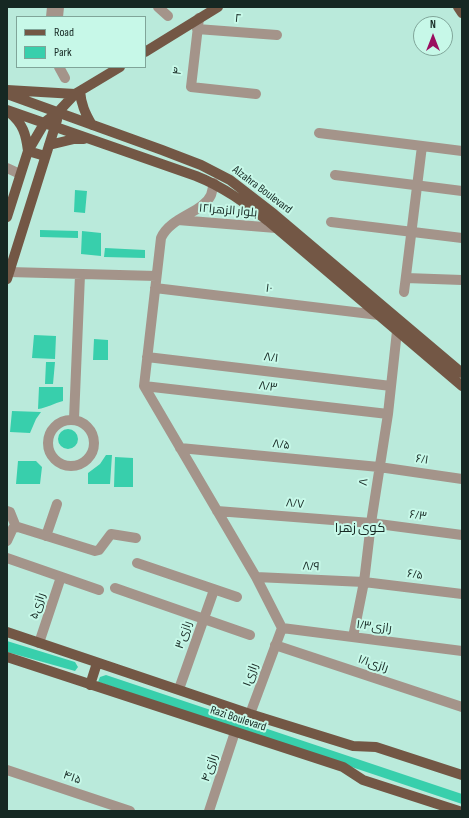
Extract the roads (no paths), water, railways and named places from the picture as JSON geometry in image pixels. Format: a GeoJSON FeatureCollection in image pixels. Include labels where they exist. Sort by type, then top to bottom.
{"type":"FeatureCollection","features":[{"type":"Feature","properties":{"kind":"main road"},"geometry":{"type":"LineString","coordinates":[[146,51],[218,7]]}},
{"type":"Feature","properties":{"kind":"main road"},"geometry":{"type":"LineString","coordinates":[[458,7],[462,13]]}},
{"type":"Feature","properties":{"kind":"main road"},"geometry":{"type":"LineString","coordinates":[[7,217],[28,151],[45,122],[58,112],[78,92],[118,68]]}},
{"type":"Feature","properties":{"kind":"main road"},"geometry":{"type":"LineString","coordinates":[[7,90],[78,92]]}},
{"type":"Feature","properties":{"kind":"main road"},"geometry":{"type":"LineString","coordinates":[[78,92],[81,103],[92,125]]}},
{"type":"Feature","properties":{"kind":"main road","name":"Alzahra Boulevard"},"geometry":{"type":"LineString","coordinates":[[7,94],[201,165],[230,180],[274,214],[462,373]]}},
{"type":"Feature","properties":{"kind":"main road"},"geometry":{"type":"LineString","coordinates":[[7,110],[23,127],[26,135],[28,151]]}},
{"type":"Feature","properties":{"kind":"main road","name":"Alzahra Boulevard"},"geometry":{"type":"LineString","coordinates":[[7,110],[45,122],[214,183],[242,200],[462,386]]}},
{"type":"Feature","properties":{"kind":"main road"},"geometry":{"type":"LineString","coordinates":[[8,275],[45,156],[56,127],[58,112]]}},
{"type":"Feature","properties":{"kind":"main road"},"geometry":{"type":"LineString","coordinates":[[49,144],[74,139],[91,139]]}},
{"type":"Feature","properties":{"kind":"main road"},"geometry":{"type":"LineString","coordinates":[[28,151],[45,156]]}},
{"type":"Feature","properties":{"kind":"main road","name":"Razi Boulevard"},"geometry":{"type":"LineString","coordinates":[[7,632],[250,714],[353,746],[376,747],[462,776]]}},
{"type":"Feature","properties":{"kind":"main road","name":"Razi Boulevard"},"geometry":{"type":"LineString","coordinates":[[7,658],[343,767],[363,780],[459,811]]}},
{"type":"Feature","properties":{"kind":"main road"},"geometry":{"type":"LineString","coordinates":[[90,685],[97,663]]}},
{"type":"Feature","properties":{"kind":"street"},"geometry":{"type":"LineString","coordinates":[[158,7],[168,16]]}},
{"type":"Feature","properties":{"kind":"street","name":"۴"},"geometry":{"type":"LineString","coordinates":[[199,18],[191,87],[256,94]]}},
{"type":"Feature","properties":{"kind":"street","name":"۲"},"geometry":{"type":"LineString","coordinates":[[197,29],[277,35]]}},
{"type":"Feature","properties":{"kind":"street"},"geometry":{"type":"LineString","coordinates":[[60,68],[65,78]]}},
{"type":"Feature","properties":{"kind":"street"},"geometry":{"type":"LineString","coordinates":[[319,133],[462,151]]}},
{"type":"Feature","properties":{"kind":"street"},"geometry":{"type":"LineString","coordinates":[[404,292],[422,146]]}},
{"type":"Feature","properties":{"kind":"street"},"geometry":{"type":"LineString","coordinates":[[7,168],[20,174]]}},
{"type":"Feature","properties":{"kind":"street"},"geometry":{"type":"LineString","coordinates":[[335,175],[462,191]]}},
{"type":"Feature","properties":{"kind":"street"},"geometry":{"type":"LineString","coordinates":[[214,183],[211,195],[206,202],[165,228],[161,238],[144,386],[256,577],[282,628]]}},
{"type":"Feature","properties":{"kind":"street","name":"بلوار الزهرا۱۲"},"geometry":{"type":"LineString","coordinates":[[178,220],[276,228]]}},
{"type":"Feature","properties":{"kind":"street"},"geometry":{"type":"LineString","coordinates":[[331,222],[462,238]]}},
{"type":"Feature","properties":{"kind":"street"},"geometry":{"type":"LineString","coordinates":[[8,275],[156,276]]}},
{"type":"Feature","properties":{"kind":"street"},"geometry":{"type":"LineString","coordinates":[[74,420],[80,275]]}},
{"type":"Feature","properties":{"kind":"street"},"geometry":{"type":"LineString","coordinates":[[406,278],[462,280]]}},
{"type":"Feature","properties":{"kind":"street","name":"۱۰"},"geometry":{"type":"LineString","coordinates":[[155,288],[379,315]]}},
{"type":"Feature","properties":{"kind":"street","name":"۸"},"geometry":{"type":"LineString","coordinates":[[353,637],[364,582],[379,467],[388,414],[397,330]]}},
{"type":"Feature","properties":{"kind":"street","name":"۸/۱"},"geometry":{"type":"LineString","coordinates":[[147,357],[391,386]]}},
{"type":"Feature","properties":{"kind":"street","name":"۸/۳"},"geometry":{"type":"LineString","coordinates":[[144,386],[388,414]]}},
{"type":"Feature","properties":{"kind":"street"},"geometry":{"type":"LineString","coordinates":[[65,420],[74,420],[82,422],[90,428],[94,436],[95,446],[92,454],[86,461],[78,465],[69,466],[60,463],[53,457],[49,450],[48,440],[51,431],[57,424],[65,420]]}},
{"type":"Feature","properties":{"kind":"street","name":"۸/۵"},"geometry":{"type":"LineString","coordinates":[[180,448],[379,467]]}},
{"type":"Feature","properties":{"kind":"street","name":"۶/۱"},"geometry":{"type":"LineString","coordinates":[[379,467],[462,479]]}},
{"type":"Feature","properties":{"kind":"street"},"geometry":{"type":"LineString","coordinates":[[46,536],[57,504]]}},
{"type":"Feature","properties":{"kind":"street","name":"۸/۷"},"geometry":{"type":"LineString","coordinates":[[217,510],[371,523]]}},
{"type":"Feature","properties":{"kind":"street"},"geometry":{"type":"LineString","coordinates":[[7,511],[10,512],[16,527]]}},
{"type":"Feature","properties":{"kind":"street","name":"۶/۳"},"geometry":{"type":"LineString","coordinates":[[371,523],[462,535]]}},
{"type":"Feature","properties":{"kind":"street"},"geometry":{"type":"LineString","coordinates":[[16,527],[95,551],[99,550],[111,534],[136,538]]}},
{"type":"Feature","properties":{"kind":"street"},"geometry":{"type":"LineString","coordinates":[[7,541],[10,532],[16,527]]}},
{"type":"Feature","properties":{"kind":"street"},"geometry":{"type":"LineString","coordinates":[[7,558],[99,590]]}},
{"type":"Feature","properties":{"kind":"street"},"geometry":{"type":"LineString","coordinates":[[137,563],[237,597]]}},
{"type":"Feature","properties":{"kind":"street","name":"رازی۵"},"geometry":{"type":"LineString","coordinates":[[39,643],[61,577]]}},
{"type":"Feature","properties":{"kind":"street","name":"۸/۹"},"geometry":{"type":"LineString","coordinates":[[256,577],[364,582]]}},
{"type":"Feature","properties":{"kind":"street","name":"۶/۵"},"geometry":{"type":"LineString","coordinates":[[364,582],[462,594]]}},
{"type":"Feature","properties":{"kind":"street"},"geometry":{"type":"LineString","coordinates":[[115,588],[250,635]]}},
{"type":"Feature","properties":{"kind":"street","name":"رازی۳"},"geometry":{"type":"LineString","coordinates":[[179,690],[214,590]]}},
{"type":"Feature","properties":{"kind":"street","name":"رازی۱/۳"},"geometry":{"type":"LineString","coordinates":[[282,628],[462,651]]}},
{"type":"Feature","properties":{"kind":"street","name":"رازی۱"},"geometry":{"type":"LineString","coordinates":[[250,714],[282,628]]}},
{"type":"Feature","properties":{"kind":"street","name":"رازی۱/۱"},"geometry":{"type":"LineString","coordinates":[[276,645],[462,707]]}},
{"type":"Feature","properties":{"kind":"street","name":"رازی۴"},"geometry":{"type":"LineString","coordinates":[[209,811],[236,732]]}},
{"type":"Feature","properties":{"kind":"street","name":"۴۱۵"},"geometry":{"type":"LineString","coordinates":[[7,770],[130,811]]}},
{"type":"Feature","properties":{"kind":"district","name":"کوی زهرا"},"geometry":{"type":"Point","coordinates":[360,529]}}]}
